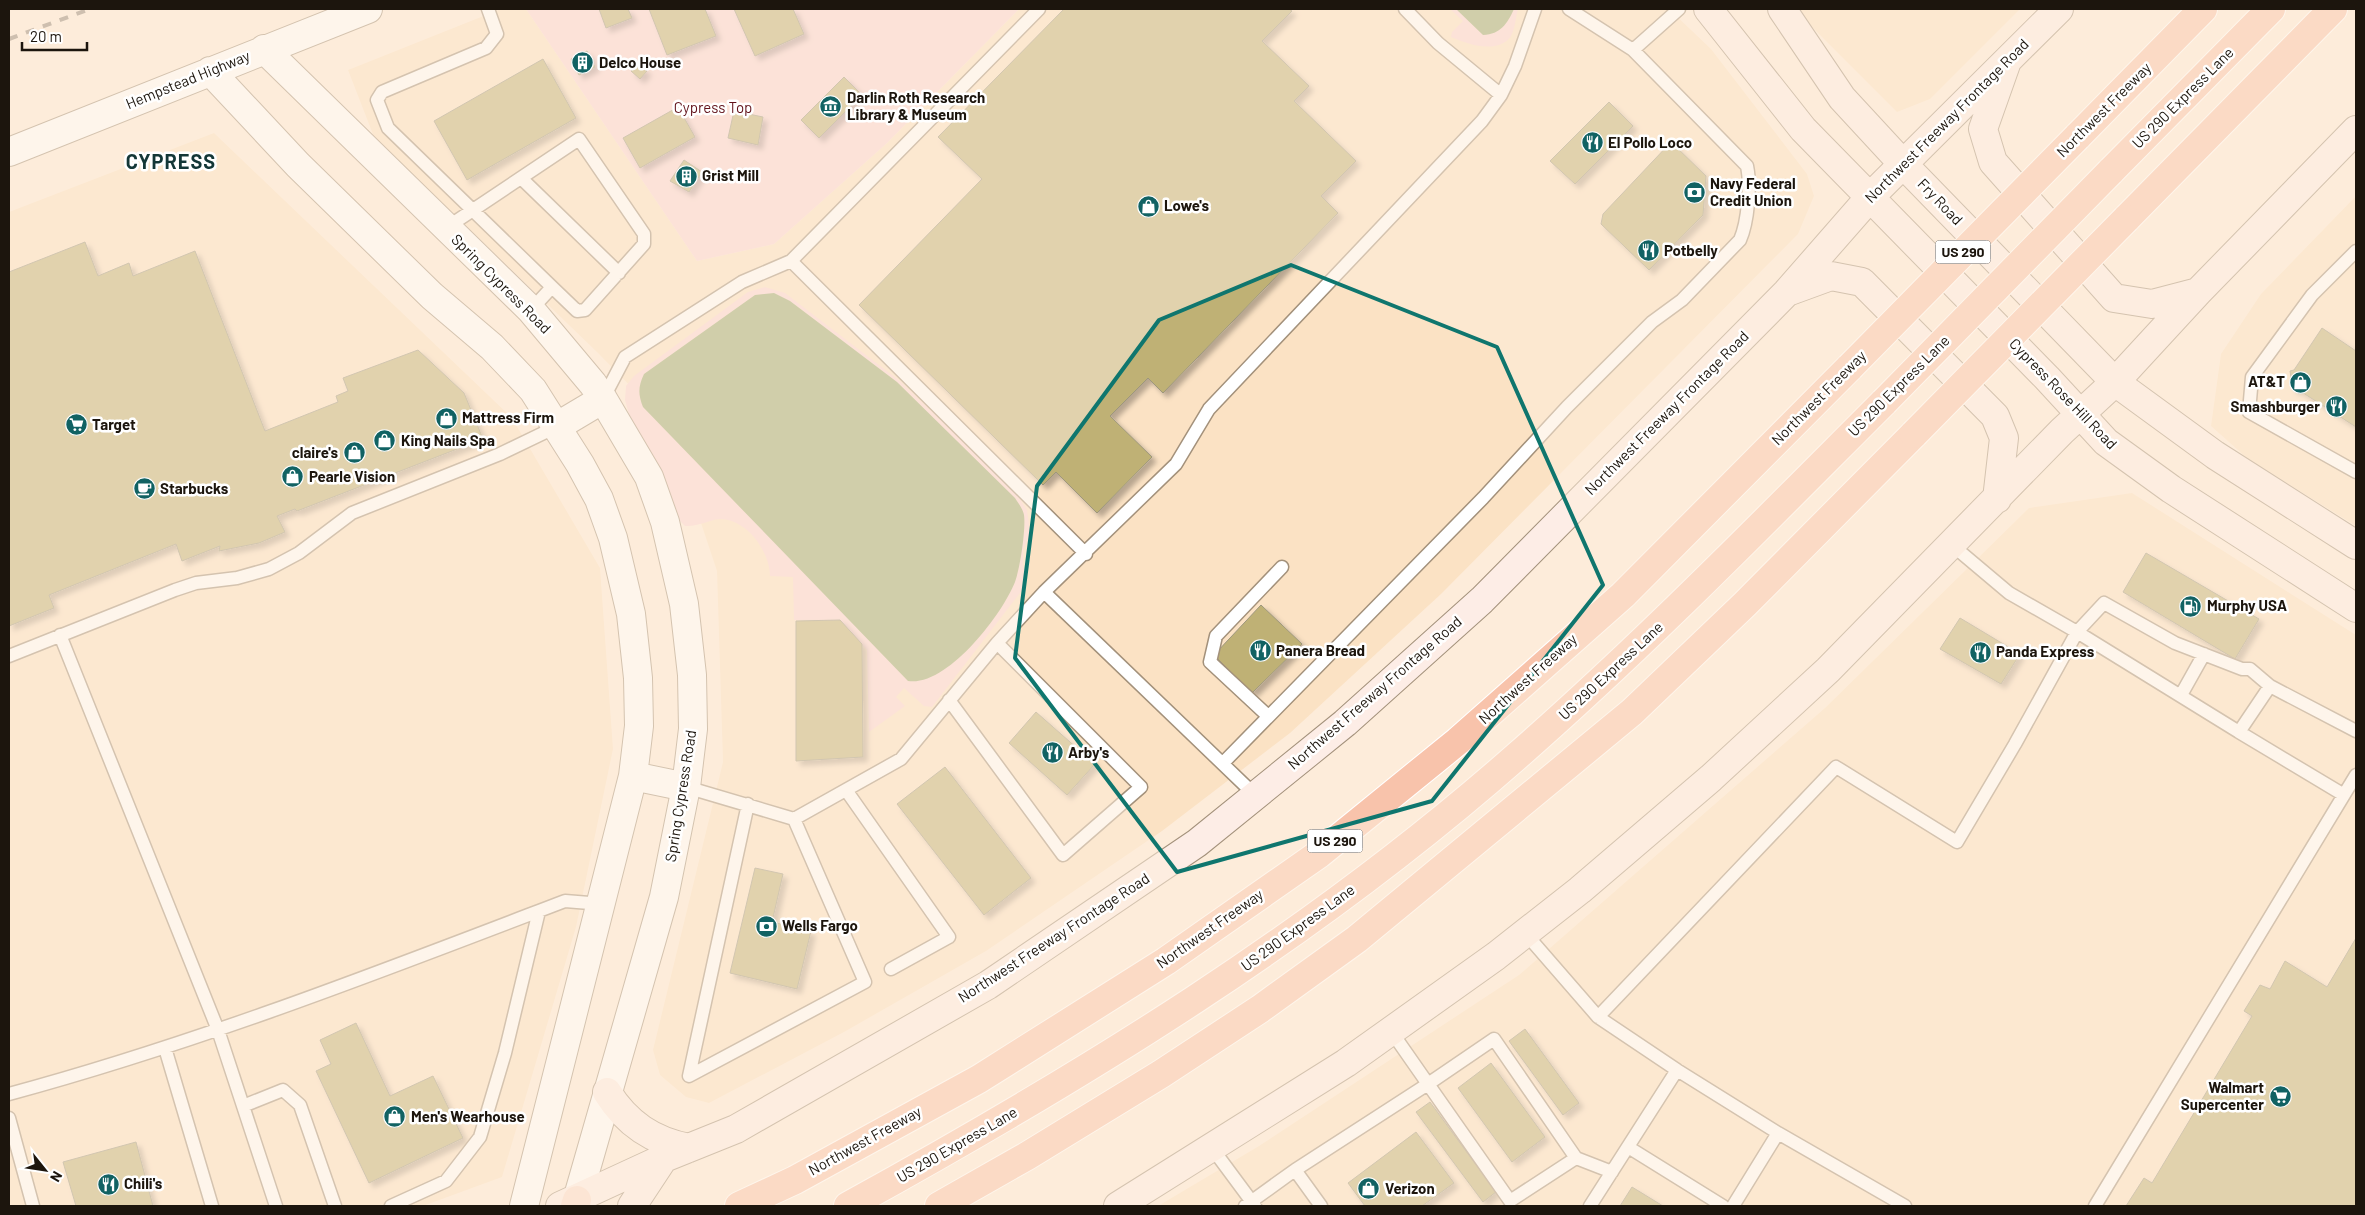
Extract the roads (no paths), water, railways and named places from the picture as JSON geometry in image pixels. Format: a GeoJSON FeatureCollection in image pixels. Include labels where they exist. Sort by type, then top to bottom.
{"type":"FeatureCollection","features":[{"type":"Feature","properties":{"kind":"highway","name":"Northwest Freeway"},"geometry":{"type":"LineString","coordinates":[[739,1206],[795,1180],[980,1079],[1166,961],[1319,854],[1458,741],[1623,595],[2204,9]]}},
{"type":"Feature","properties":{"kind":"highway","name":"US 290 Express Lane"},"geometry":{"type":"LineString","coordinates":[[848,1206],[976,1136],[1127,1045],[1245,967],[1410,844],[1516,758],[1649,637],[1884,402],[2271,9]]}},
{"type":"Feature","properties":{"kind":"highway"},"geometry":{"type":"LineString","coordinates":[[939,1206],[1027,1156],[1162,1074],[1260,1009],[1357,939],[1632,712],[1745,604],[2333,9]]}},
{"type":"Feature","properties":{"kind":"main road"},"geometry":{"type":"LineString","coordinates":[[1708,9],[1803,129],[1871,196]]}},
{"type":"Feature","properties":{"kind":"main road","name":"Fry Road"},"geometry":{"type":"LineString","coordinates":[[1782,9],[1842,98],[1903,164],[2115,382]]}},
{"type":"Feature","properties":{"kind":"main road","name":"Northwest Freeway Frontage Road"},"geometry":{"type":"LineString","coordinates":[[571,1204],[664,1158],[736,1129],[988,985],[1197,843],[1345,723],[1482,600],[1787,292],[1871,196],[2058,9]]}},
{"type":"Feature","properties":{"kind":"main road"},"geometry":{"type":"LineString","coordinates":[[2008,58],[1983,129],[1993,162],[2114,298],[2152,304],[2198,292]]}},
{"type":"Feature","properties":{"kind":"main road"},"geometry":{"type":"LineString","coordinates":[[1118,1206],[1346,1063],[1391,1031],[1525,933],[1580,890],[1711,778],[1828,670],[2079,414],[2115,382],[2198,292],[2356,130]]}},
{"type":"Feature","properties":{"kind":"main road","name":"Cypress Rose Hill Road"},"geometry":{"type":"LineString","coordinates":[[1871,196],[2047,378],[2106,442],[2171,489],[2356,608]]}},
{"type":"Feature","properties":{"kind":"main road"},"geometry":{"type":"LineString","coordinates":[[1787,292],[1832,276],[1862,282],[1996,416],[2004,438],[1997,499]]}},
{"type":"Feature","properties":{"kind":"main road"},"geometry":{"type":"LineString","coordinates":[[2115,382],[2215,455],[2356,545]]}},
{"type":"Feature","properties":{"kind":"main road"},"geometry":{"type":"LineString","coordinates":[[607,1092],[625,1116],[648,1134],[668,1143],[689,1148]]}},
{"type":"Feature","properties":{"kind":"main road"},"geometry":{"type":"LineString","coordinates":[[632,1206],[664,1158]]}},
{"type":"Feature","properties":{"kind":"street","name":"Hempstead Highway"},"geometry":{"type":"LineString","coordinates":[[9,152],[368,9]]}},
{"type":"Feature","properties":{"kind":"street","name":"Spring Cypress Road"},"geometry":{"type":"LineString","coordinates":[[264,49],[532,310],[593,384],[649,476],[665,522],[675,559],[684,604],[692,675],[693,729],[686,787],[664,897],[607,1092],[571,1204]]}},
{"type":"Feature","properties":{"kind":"street"},"geometry":{"type":"LineString","coordinates":[[210,71],[298,165],[432,296],[499,354],[533,390],[600,499],[622,572],[631,614],[638,678],[639,726],[633,776],[524,1206]]}},
{"type":"Feature","properties":{"kind":"street"},"geometry":{"type":"LineString","coordinates":[[556,426],[603,400]]}},
{"type":"Feature","properties":{"kind":"street"},"geometry":{"type":"LineString","coordinates":[[633,776],[686,787]]}},
{"type":"Feature","properties":{"kind":"lane"},"geometry":{"type":"LineString","coordinates":[[446,228],[472,211],[579,139],[644,234],[644,244],[585,310],[577,311],[472,211],[388,128],[377,100],[382,92],[486,48],[497,34],[488,9]]}},
{"type":"Feature","properties":{"kind":"lane"},"geometry":{"type":"LineString","coordinates":[[603,400],[625,357],[742,282],[791,261],[1039,9]]}},
{"type":"Feature","properties":{"kind":"lane"},"geometry":{"type":"LineString","coordinates":[[1405,9],[1438,43],[1501,95]]}},
{"type":"Feature","properties":{"kind":"lane"},"geometry":{"type":"LineString","coordinates":[[686,787],[794,819],[901,759],[997,643],[1044,592],[1086,554],[1176,464],[1209,409],[1482,121],[1501,95],[1535,9]]}},
{"type":"Feature","properties":{"kind":"lane"},"geometry":{"type":"LineString","coordinates":[[1223,763],[1483,498],[1574,400],[1652,322],[1682,300],[1740,240],[1744,231],[1749,176],[1747,166],[1633,50],[1569,9]]}},
{"type":"Feature","properties":{"kind":"lane"},"geometry":{"type":"LineString","coordinates":[[1633,50],[1679,9]]}},
{"type":"Feature","properties":{"kind":"lane"},"geometry":{"type":"LineString","coordinates":[[521,178],[619,273]]}},
{"type":"Feature","properties":{"kind":"lane"},"geometry":{"type":"LineString","coordinates":[[2354,257],[2312,296],[2252,377],[2249,412],[2356,472]]}},
{"type":"Feature","properties":{"kind":"lane"},"geometry":{"type":"LineString","coordinates":[[791,261],[1086,554]]}},
{"type":"Feature","properties":{"kind":"lane"},"geometry":{"type":"LineString","coordinates":[[532,310],[552,287]]}},
{"type":"Feature","properties":{"kind":"lane"},"geometry":{"type":"LineString","coordinates":[[9,656],[189,585],[237,578],[269,569],[299,553],[352,513],[500,454],[556,426]]}},
{"type":"Feature","properties":{"kind":"lane"},"geometry":{"type":"LineString","coordinates":[[1952,544],[2009,593],[2077,632],[2344,795]]}},
{"type":"Feature","properties":{"kind":"lane"},"geometry":{"type":"LineString","coordinates":[[1268,716],[1210,662],[1216,636],[1282,567]]}},
{"type":"Feature","properties":{"kind":"lane"},"geometry":{"type":"LineString","coordinates":[[1044,592],[1255,795]]}},
{"type":"Feature","properties":{"kind":"lane"},"geometry":{"type":"LineString","coordinates":[[1598,1016],[1836,767],[1957,842],[2015,744],[2077,632],[2104,603],[2175,643],[2242,669],[2250,669],[2270,686],[2356,731]]}},
{"type":"Feature","properties":{"kind":"lane"},"geometry":{"type":"LineString","coordinates":[[60,636],[218,1030],[276,1206]]}},
{"type":"Feature","properties":{"kind":"lane"},"geometry":{"type":"LineString","coordinates":[[949,700],[1062,855],[1141,787],[997,643]]}},
{"type":"Feature","properties":{"kind":"lane"},"geometry":{"type":"LineString","coordinates":[[2181,695],[2204,654]]}},
{"type":"Feature","properties":{"kind":"lane"},"geometry":{"type":"LineString","coordinates":[[2239,732],[2270,686]]}},
{"type":"Feature","properties":{"kind":"lane"},"geometry":{"type":"LineString","coordinates":[[2095,1206],[2356,776]]}},
{"type":"Feature","properties":{"kind":"lane"},"geometry":{"type":"LineString","coordinates":[[846,790],[949,937],[891,969]]}},
{"type":"Feature","properties":{"kind":"lane"},"geometry":{"type":"LineString","coordinates":[[748,804],[689,1076],[865,982],[794,819]]}},
{"type":"Feature","properties":{"kind":"lane"},"geometry":{"type":"LineString","coordinates":[[9,1094],[89,1073],[218,1030],[565,901],[602,904]]}},
{"type":"Feature","properties":{"kind":"lane"},"geometry":{"type":"LineString","coordinates":[[391,1206],[446,1181],[480,1137],[505,1054],[539,911]]}},
{"type":"Feature","properties":{"kind":"lane"},"geometry":{"type":"LineString","coordinates":[[1525,933],[1598,1016],[1677,1070],[1778,1133],[1905,1206]]}},
{"type":"Feature","properties":{"kind":"lane"},"geometry":{"type":"LineString","coordinates":[[1391,1031],[1510,1201],[1576,1158]]}},
{"type":"Feature","properties":{"kind":"lane"},"geometry":{"type":"LineString","coordinates":[[1212,1148],[1251,1205],[1295,1170],[1494,1039],[1576,1158],[1612,1172]]}},
{"type":"Feature","properties":{"kind":"lane"},"geometry":{"type":"LineString","coordinates":[[165,1048],[212,1206]]}},
{"type":"Feature","properties":{"kind":"lane"},"geometry":{"type":"LineString","coordinates":[[1590,1206],[1677,1070]]}},
{"type":"Feature","properties":{"kind":"lane"},"geometry":{"type":"LineString","coordinates":[[243,1106],[283,1090],[300,1105],[335,1206]]}},
{"type":"Feature","properties":{"kind":"lane"},"geometry":{"type":"LineString","coordinates":[[9,1118],[33,1206]]}},
{"type":"Feature","properties":{"kind":"lane"},"geometry":{"type":"LineString","coordinates":[[1733,1206],[1778,1133]]}},
{"type":"Feature","properties":{"kind":"lane"},"geometry":{"type":"LineString","coordinates":[[1628,1147],[1724,1206]]}},
{"type":"Feature","properties":{"kind":"lane"},"geometry":{"type":"LineString","coordinates":[[1295,1170],[1321,1206]]}},
{"type":"Feature","properties":{"kind":"railway"},"geometry":{"type":"LineString","coordinates":[[9,39],[90,9]]}},
{"type":"Feature","properties":{"kind":"place","name":"Delco House"},"geometry":{"type":"Point","coordinates":[583,63]}},
{"type":"Feature","properties":{"kind":"place","name":"Darlin Roth Research Library & Museum"},"geometry":{"type":"Point","coordinates":[831,107]}},
{"type":"Feature","properties":{"kind":"place","name":"El Pollo Loco"},"geometry":{"type":"Point","coordinates":[1592,143]}},
{"type":"Feature","properties":{"kind":"place","name":"Grist Mill"},"geometry":{"type":"Point","coordinates":[686,176]}},
{"type":"Feature","properties":{"kind":"place","name":"Navy Federal Credit Union"},"geometry":{"type":"Point","coordinates":[1694,193]}},
{"type":"Feature","properties":{"kind":"place","name":"Lowe's"},"geometry":{"type":"Point","coordinates":[1148,206]}},
{"type":"Feature","properties":{"kind":"place","name":"Potbelly"},"geometry":{"type":"Point","coordinates":[1648,251]}},
{"type":"Feature","properties":{"kind":"place","name":"AT&T"},"geometry":{"type":"Point","coordinates":[2301,382]}},
{"type":"Feature","properties":{"kind":"place","name":"Smashburger"},"geometry":{"type":"Point","coordinates":[2336,407]}},
{"type":"Feature","properties":{"kind":"place","name":"Mattress Firm"},"geometry":{"type":"Point","coordinates":[446,418]}},
{"type":"Feature","properties":{"kind":"place","name":"Target"},"geometry":{"type":"Point","coordinates":[76,425]}},
{"type":"Feature","properties":{"kind":"place","name":"King Nails Spa"},"geometry":{"type":"Point","coordinates":[385,441]}},
{"type":"Feature","properties":{"kind":"place","name":"claire's"},"geometry":{"type":"Point","coordinates":[354,453]}},
{"type":"Feature","properties":{"kind":"place","name":"Pearle Vision"},"geometry":{"type":"Point","coordinates":[293,477]}},
{"type":"Feature","properties":{"kind":"place","name":"Starbucks"},"geometry":{"type":"Point","coordinates":[144,489]}},
{"type":"Feature","properties":{"kind":"place","name":"Murphy USA"},"geometry":{"type":"Point","coordinates":[2191,606]}},
{"type":"Feature","properties":{"kind":"place","name":"Panera Bread"},"geometry":{"type":"Point","coordinates":[1260,651]}},
{"type":"Feature","properties":{"kind":"place","name":"Panda Express"},"geometry":{"type":"Point","coordinates":[1980,652]}},
{"type":"Feature","properties":{"kind":"place","name":"Arby's"},"geometry":{"type":"Point","coordinates":[1052,753]}},
{"type":"Feature","properties":{"kind":"place","name":"Wells Fargo"},"geometry":{"type":"Point","coordinates":[766,926]}},
{"type":"Feature","properties":{"kind":"place","name":"Walmart Supercenter"},"geometry":{"type":"Point","coordinates":[2280,1097]}},
{"type":"Feature","properties":{"kind":"place","name":"Men's Wearhouse"},"geometry":{"type":"Point","coordinates":[395,1117]}},
{"type":"Feature","properties":{"kind":"place","name":"Chili's"},"geometry":{"type":"Point","coordinates":[108,1184]}},
{"type":"Feature","properties":{"kind":"place","name":"Verizon"},"geometry":{"type":"Point","coordinates":[1369,1189]}},
{"type":"Feature","properties":{"kind":"district","name":"CYPRESS"},"geometry":{"type":"Point","coordinates":[171,162]}},
{"type":"Feature","properties":{"kind":"park label","name":"Cypress Top"},"geometry":{"type":"Point","coordinates":[713,108]}}]}
